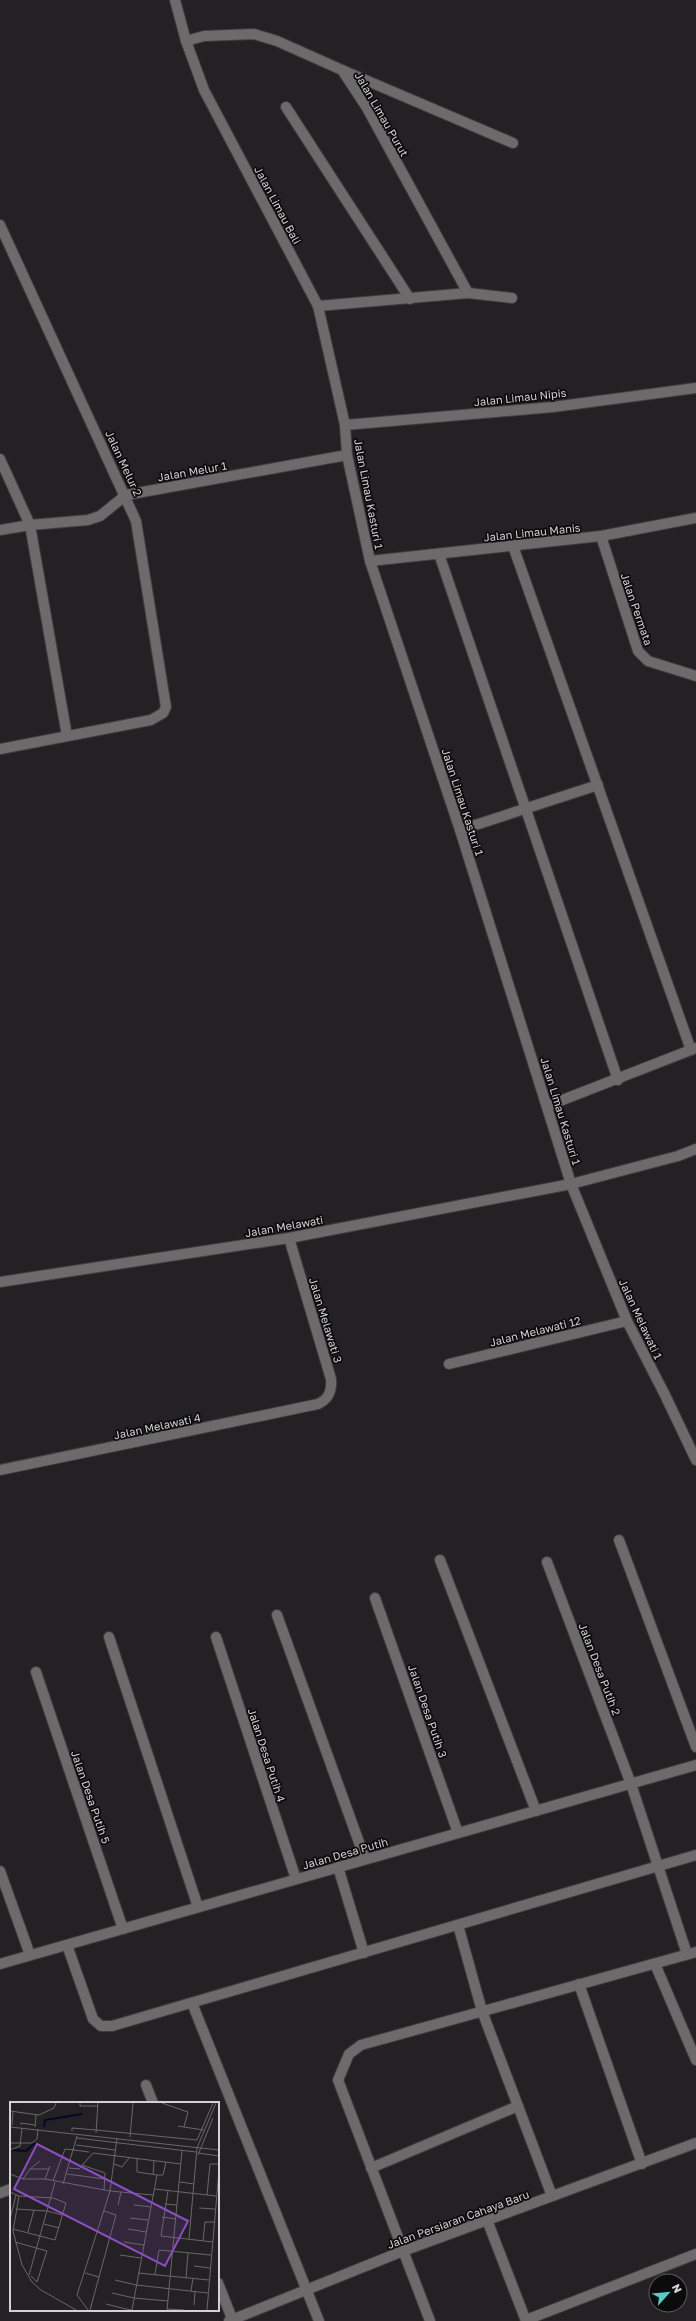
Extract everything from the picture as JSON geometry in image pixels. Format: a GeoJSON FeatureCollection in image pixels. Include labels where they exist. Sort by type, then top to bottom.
{"type":"FeatureCollection","features":[{"type":"Feature","properties":{"kind":"street","name":"Jalan Limau Bali"},"geometry":{"type":"LineString","coordinates":[[175,0],[186,41],[204,90],[318,306],[345,425]]}},
{"type":"Feature","properties":{"kind":"street","name":"Jalan Limau Purut"},"geometry":{"type":"LineString","coordinates":[[186,41],[204,36],[254,34],[277,41],[342,70],[367,108],[468,293]]}},
{"type":"Feature","properties":{"kind":"street"},"geometry":{"type":"LineString","coordinates":[[342,70],[513,143]]}},
{"type":"Feature","properties":{"kind":"street"},"geometry":{"type":"LineString","coordinates":[[286,107],[410,299]]}},
{"type":"Feature","properties":{"kind":"street","name":"Jalan Melur 2"},"geometry":{"type":"LineString","coordinates":[[0,225],[126,495],[136,521],[166,707],[163,713],[151,720],[68,736]]}},
{"type":"Feature","properties":{"kind":"street"},"geometry":{"type":"LineString","coordinates":[[318,306],[468,293],[512,298]]}},
{"type":"Feature","properties":{"kind":"street","name":"Jalan Limau Nipis"},"geometry":{"type":"LineString","coordinates":[[345,425],[553,407],[696,388]]}},
{"type":"Feature","properties":{"kind":"street","name":"Jalan Limau Kasturi 1"},"geometry":{"type":"LineString","coordinates":[[345,425],[347,455],[370,561],[460,830],[571,1184]]}},
{"type":"Feature","properties":{"kind":"street","name":"Jalan Melur 1"},"geometry":{"type":"LineString","coordinates":[[126,495],[347,455]]}},
{"type":"Feature","properties":{"kind":"street"},"geometry":{"type":"LineString","coordinates":[[0,460],[30,525],[68,736],[0,749]]}},
{"type":"Feature","properties":{"kind":"street"},"geometry":{"type":"LineString","coordinates":[[0,530],[94,518],[109,510],[126,495]]}},
{"type":"Feature","properties":{"kind":"street","name":"Jalan Limau Manis"},"geometry":{"type":"LineString","coordinates":[[370,561],[601,536],[696,518]]}},
{"type":"Feature","properties":{"kind":"street","name":"Jalan Permata"},"geometry":{"type":"LineString","coordinates":[[601,536],[638,651],[648,661],[696,676]]}},
{"type":"Feature","properties":{"kind":"street"},"geometry":{"type":"LineString","coordinates":[[513,546],[694,1049],[618,1080],[547,1106]]}},
{"type":"Feature","properties":{"kind":"street"},"geometry":{"type":"LineString","coordinates":[[439,554],[618,1080]]}},
{"type":"Feature","properties":{"kind":"street"},"geometry":{"type":"LineString","coordinates":[[460,830],[598,785]]}},
{"type":"Feature","properties":{"kind":"street","name":"Jalan Melawati"},"geometry":{"type":"LineString","coordinates":[[0,1282],[289,1238],[571,1184],[678,1156],[696,1149]]}},
{"type":"Feature","properties":{"kind":"street","name":"Jalan Melawati 1"},"geometry":{"type":"LineString","coordinates":[[571,1184],[627,1321],[696,1460]]}},
{"type":"Feature","properties":{"kind":"street","name":"Jalan Melawati 3"},"geometry":{"type":"LineString","coordinates":[[289,1238],[331,1379],[330,1394],[318,1404]]}},
{"type":"Feature","properties":{"kind":"street","name":"Jalan Melawati 12"},"geometry":{"type":"LineString","coordinates":[[450,1364],[627,1321]]}},
{"type":"Feature","properties":{"kind":"street","name":"Jalan Melawati 4"},"geometry":{"type":"LineString","coordinates":[[0,1470],[318,1404]]}},
{"type":"Feature","properties":{"kind":"street"},"geometry":{"type":"LineString","coordinates":[[619,1540],[696,1747]]}},
{"type":"Feature","properties":{"kind":"street"},"geometry":{"type":"LineString","coordinates":[[440,1560],[536,1811]]}},
{"type":"Feature","properties":{"kind":"street","name":"Jalan Desa Putih 2"},"geometry":{"type":"LineString","coordinates":[[547,1562],[631,1784],[657,1866],[692,1953]]}},
{"type":"Feature","properties":{"kind":"street","name":"Jalan Desa Putih 3"},"geometry":{"type":"LineString","coordinates":[[375,1598],[458,1833]]}},
{"type":"Feature","properties":{"kind":"street"},"geometry":{"type":"LineString","coordinates":[[277,1615],[365,1859]]}},
{"type":"Feature","properties":{"kind":"street"},"geometry":{"type":"LineString","coordinates":[[109,1637],[198,1907]]}},
{"type":"Feature","properties":{"kind":"street","name":"Jalan Desa Putih 4"},"geometry":{"type":"LineString","coordinates":[[216,1637],[296,1879]]}},
{"type":"Feature","properties":{"kind":"street","name":"Jalan Desa Putih 5"},"geometry":{"type":"LineString","coordinates":[[36,1672],[123,1929]]}},
{"type":"Feature","properties":{"kind":"street","name":"Jalan Desa Putih"},"geometry":{"type":"LineString","coordinates":[[0,1964],[696,1765]]}},
{"type":"Feature","properties":{"kind":"street"},"geometry":{"type":"LineString","coordinates":[[67,1945],[93,2019],[101,2026],[124,2023],[696,1855]]}},
{"type":"Feature","properties":{"kind":"street"},"geometry":{"type":"LineString","coordinates":[[338,1867],[364,1953]]}},
{"type":"Feature","properties":{"kind":"street"},"geometry":{"type":"LineString","coordinates":[[0,1871],[30,1955]]}},
{"type":"Feature","properties":{"kind":"street"},"geometry":{"type":"LineString","coordinates":[[458,1925],[482,2011],[552,2196]]}},
{"type":"Feature","properties":{"kind":"street"},"geometry":{"type":"LineString","coordinates":[[430,2321],[338,2080],[349,2054],[361,2045],[692,1953]]}},
{"type":"Feature","properties":{"kind":"street"},"geometry":{"type":"LineString","coordinates":[[655,1964],[696,2060]]}},
{"type":"Feature","properties":{"kind":"street"},"geometry":{"type":"LineString","coordinates":[[579,1984],[642,2164]]}},
{"type":"Feature","properties":{"kind":"street"},"geometry":{"type":"LineString","coordinates":[[192,2003],[320,2321]]}},
{"type":"Feature","properties":{"kind":"street"},"geometry":{"type":"LineString","coordinates":[[146,2085],[153,2102]]}},
{"type":"Feature","properties":{"kind":"street"},"geometry":{"type":"LineString","coordinates":[[371,2168],[518,2106]]}},
{"type":"Feature","properties":{"kind":"street","name":"Jalan Persiaran Cahaya Baru"},"geometry":{"type":"LineString","coordinates":[[231,2321],[403,2251],[696,2143]]}},
{"type":"Feature","properties":{"kind":"street"},"geometry":{"type":"LineString","coordinates":[[0,2193],[10,2189]]}},
{"type":"Feature","properties":{"kind":"street"},"geometry":{"type":"LineString","coordinates":[[487,2220],[526,2321],[696,2254]]}},
{"type":"Feature","properties":{"kind":"street"},"geometry":{"type":"LineString","coordinates":[[219,2286],[231,2321]]}}]}
